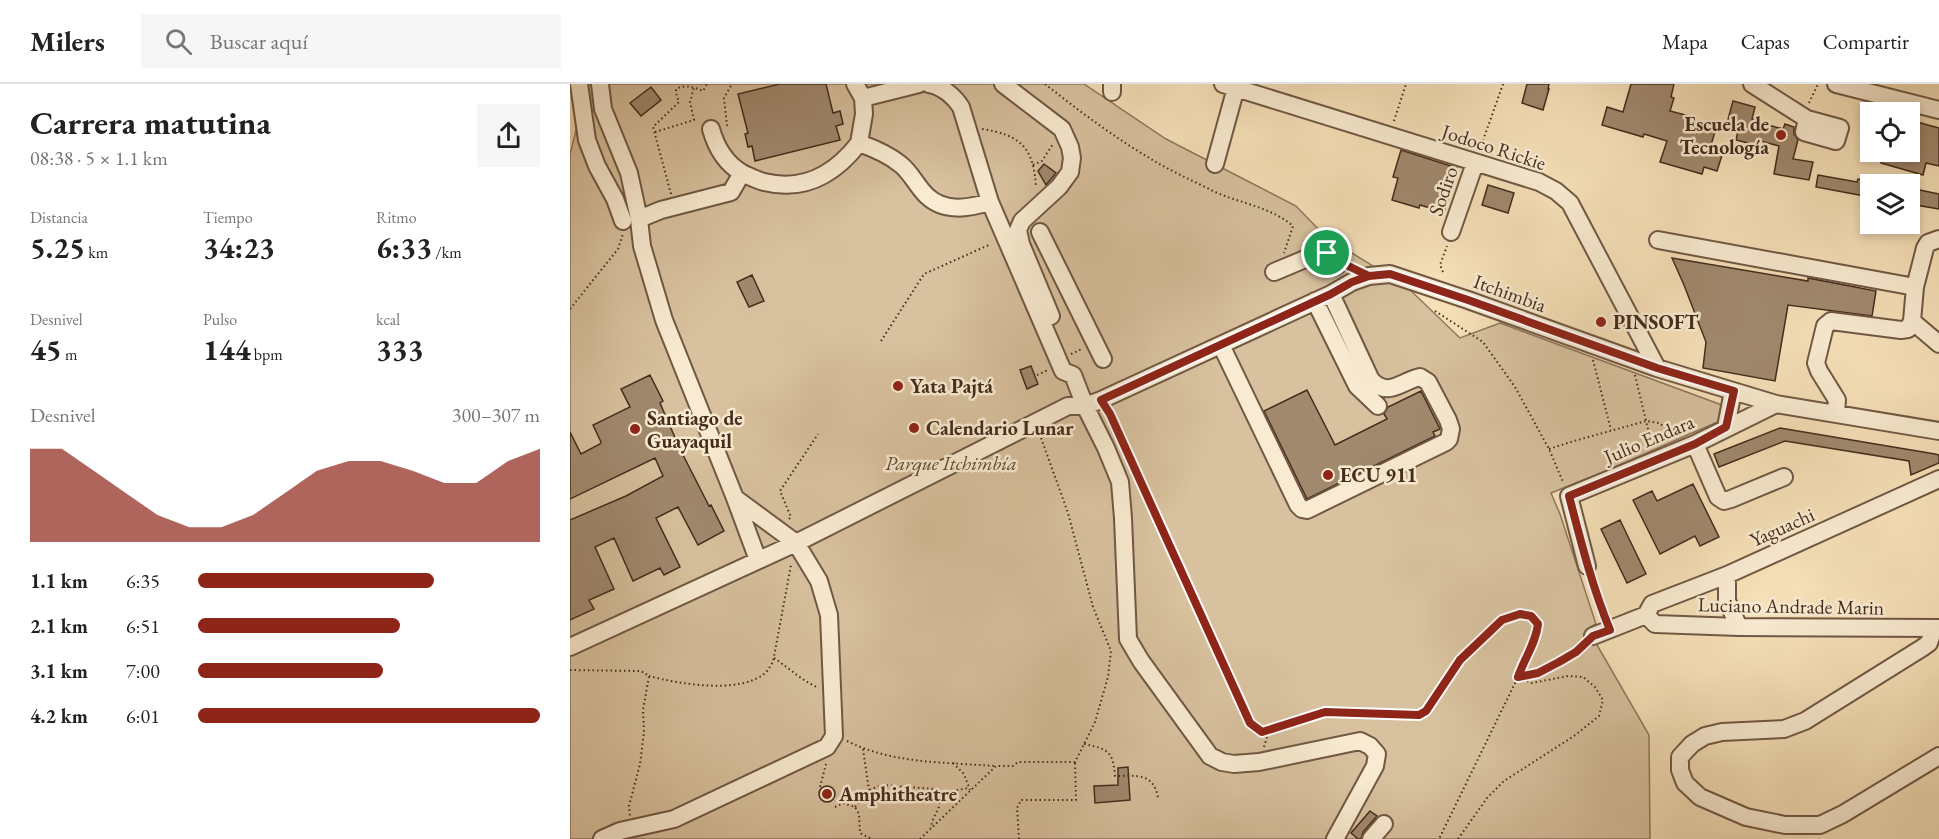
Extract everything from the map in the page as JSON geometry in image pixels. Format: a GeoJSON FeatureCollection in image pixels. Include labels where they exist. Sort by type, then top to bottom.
{"type":"FeatureCollection","features":[{"type":"Feature","properties":{"kind":"street"},"geometry":{"type":"LineString","coordinates":[[579,84],[587,140],[597,166],[615,199],[631,220],[642,246],[664,320],[758,560]]}},
{"type":"Feature","properties":{"kind":"street"},"geometry":{"type":"LineString","coordinates":[[600,84],[603,109],[629,173],[631,220]]}},
{"type":"Feature","properties":{"kind":"street"},"geometry":{"type":"LineString","coordinates":[[711,129],[722,156],[742,173],[764,182],[787,184],[811,181],[836,167],[849,156],[858,142],[864,114],[859,91],[919,84]]}},
{"type":"Feature","properties":{"kind":"street"},"geometry":{"type":"LineString","coordinates":[[929,84],[955,98],[961,107],[990,202],[1063,371],[1073,375]]}},
{"type":"Feature","properties":{"kind":"street"},"geometry":{"type":"LineString","coordinates":[[1003,84],[1062,129],[1072,158],[1070,172],[1059,188],[1022,222],[1018,235],[1085,406],[1120,482],[1124,518],[1128,639],[1141,661],[1210,756],[1222,762],[1234,764],[1259,762],[1360,741],[1370,746],[1377,754],[1375,766],[1335,839]]}},
{"type":"Feature","properties":{"kind":"street"},"geometry":{"type":"LineString","coordinates":[[1752,84],[1807,119]]}},
{"type":"Feature","properties":{"kind":"street"},"geometry":{"type":"LineString","coordinates":[[1836,84],[1939,110]]}},
{"type":"Feature","properties":{"kind":"street"},"geometry":{"type":"LineString","coordinates":[[1215,165],[1232,85]]}},
{"type":"Feature","properties":{"kind":"street","name":"Jodoco Rickie"},"geometry":{"type":"LineString","coordinates":[[1232,85],[1539,182],[1556,191],[1570,203],[1657,368]]}},
{"type":"Feature","properties":{"kind":"street"},"geometry":{"type":"LineString","coordinates":[[858,142],[902,165],[928,198],[949,208],[970,208],[990,202]]}},
{"type":"Feature","properties":{"kind":"street","name":"Sodiro"},"geometry":{"type":"LineString","coordinates":[[1451,232],[1475,163]]}},
{"type":"Feature","properties":{"kind":"street"},"geometry":{"type":"LineString","coordinates":[[631,220],[731,192],[742,173]]}},
{"type":"Feature","properties":{"kind":"street"},"geometry":{"type":"LineString","coordinates":[[1041,232],[1103,359]]}},
{"type":"Feature","properties":{"kind":"street"},"geometry":{"type":"LineString","coordinates":[[1836,413],[1837,400],[1816,363],[1825,326],[1831,321],[1908,329],[1912,321],[1915,287],[1925,248],[1928,243],[1939,239]]}},
{"type":"Feature","properties":{"kind":"street"},"geometry":{"type":"LineString","coordinates":[[1658,240],[1915,287]]}},
{"type":"Feature","properties":{"kind":"street"},"geometry":{"type":"LineString","coordinates":[[1278,274],[1324,251],[1330,259],[1369,276]]}},
{"type":"Feature","properties":{"kind":"street","name":"Itchimbia"},"geometry":{"type":"LineString","coordinates":[[570,647],[758,560],[789,538],[1068,406],[1085,406],[1101,400],[1369,276],[1390,274],[1657,368],[1776,404],[1939,431]]}},
{"type":"Feature","properties":{"kind":"street"},"geometry":{"type":"LineString","coordinates":[[1221,345],[1298,506],[1302,509],[1307,510],[1446,442],[1451,429],[1428,382],[1420,377],[1389,389],[1377,386],[1371,380],[1331,294]]}},
{"type":"Feature","properties":{"kind":"street"},"geometry":{"type":"LineString","coordinates":[[1315,301],[1357,386],[1378,406]]}},
{"type":"Feature","properties":{"kind":"street"},"geometry":{"type":"LineString","coordinates":[[1912,321],[1939,344]]}},
{"type":"Feature","properties":{"kind":"street"},"geometry":{"type":"LineString","coordinates":[[1726,427],[1734,391]]}},
{"type":"Feature","properties":{"kind":"street","name":"Julio Endara"},"geometry":{"type":"LineString","coordinates":[[1569,496],[1695,444],[1776,404]]}},
{"type":"Feature","properties":{"kind":"street"},"geometry":{"type":"LineString","coordinates":[[1695,444],[1718,497],[1724,501],[1784,477]]}},
{"type":"Feature","properties":{"kind":"street","name":"Yaguachi"},"geometry":{"type":"LineString","coordinates":[[1593,636],[1646,615],[1652,604],[1726,575],[1939,479]]}},
{"type":"Feature","properties":{"kind":"street"},"geometry":{"type":"LineString","coordinates":[[1569,496],[1587,566]]}},
{"type":"Feature","properties":{"kind":"street"},"geometry":{"type":"LineString","coordinates":[[602,839],[620,831],[674,819],[830,742],[832,690],[829,615],[819,581],[789,538],[735,498]]}},
{"type":"Feature","properties":{"kind":"street"},"geometry":{"type":"LineString","coordinates":[[1726,575],[1727,600],[1740,627]]}},
{"type":"Feature","properties":{"kind":"street","name":"Luciano Andrade Marin"},"geometry":{"type":"LineString","coordinates":[[1646,615],[1655,624],[1937,628]]}},
{"type":"Feature","properties":{"kind":"street"},"geometry":{"type":"LineString","coordinates":[[1937,628],[1929,643],[1922,648],[1805,721],[1784,729],[1722,732],[1705,736],[1686,749],[1680,757],[1680,771],[1685,783],[1700,797],[1746,818],[1785,825],[1820,825],[1843,814],[1939,756]]}},
{"type":"Feature","properties":{"kind":"street"},"geometry":{"type":"LineString","coordinates":[[1371,839],[1384,824]]}},
{"type":"Feature","properties":{"kind":"path"},"geometry":{"type":"LineString","coordinates":[[674,207],[653,127],[679,102],[676,89],[685,85],[703,91],[707,84]]}},
{"type":"Feature","properties":{"kind":"path"},"geometry":{"type":"LineString","coordinates":[[729,134],[724,98],[732,84]]}},
{"type":"Feature","properties":{"kind":"path"},"geometry":{"type":"LineString","coordinates":[[1045,84],[1082,113],[1152,160],[1212,191],[1286,220],[1293,226],[1278,274]]}},
{"type":"Feature","properties":{"kind":"path"},"geometry":{"type":"LineString","coordinates":[[1390,135],[1406,84]]}},
{"type":"Feature","properties":{"kind":"path"},"geometry":{"type":"LineString","coordinates":[[1475,163],[1503,84]]}},
{"type":"Feature","properties":{"kind":"path"},"geometry":{"type":"LineString","coordinates":[[1810,102],[1818,84]]}},
{"type":"Feature","properties":{"kind":"path"},"geometry":{"type":"LineString","coordinates":[[655,132],[694,120],[690,102],[694,87]]}},
{"type":"Feature","properties":{"kind":"path"},"geometry":{"type":"LineString","coordinates":[[968,129],[992,131],[1015,138],[1031,158],[1036,189]]}},
{"type":"Feature","properties":{"kind":"path"},"geometry":{"type":"LineString","coordinates":[[1033,165],[1042,161],[1062,129]]}},
{"type":"Feature","properties":{"kind":"path"},"geometry":{"type":"LineString","coordinates":[[570,309],[618,249],[631,220]]}},
{"type":"Feature","properties":{"kind":"path"},"geometry":{"type":"LineString","coordinates":[[1443,273],[1440,265],[1451,232]]}},
{"type":"Feature","properties":{"kind":"path"},"geometry":{"type":"LineString","coordinates":[[881,340],[924,274],[1006,237]]}},
{"type":"Feature","properties":{"kind":"path"},"geometry":{"type":"LineString","coordinates":[[1435,311],[1484,342],[1515,387],[1549,449],[1569,496]]}},
{"type":"Feature","properties":{"kind":"path"},"geometry":{"type":"LineString","coordinates":[[1593,358],[1612,431]]}},
{"type":"Feature","properties":{"kind":"path"},"geometry":{"type":"LineString","coordinates":[[1634,372],[1653,449]]}},
{"type":"Feature","properties":{"kind":"path"},"geometry":{"type":"LineString","coordinates":[[1101,400],[1250,723],[1262,732],[1325,712],[1419,715],[1426,711],[1460,660],[1502,620],[1520,614],[1531,616],[1538,624],[1537,634],[1518,677],[1439,839]]}},
{"type":"Feature","properties":{"kind":"path"},"geometry":{"type":"LineString","coordinates":[[1549,449],[1646,421],[1659,423],[1673,433],[1676,439]]}},
{"type":"Feature","properties":{"kind":"path"},"geometry":{"type":"LineString","coordinates":[[1019,839],[1017,808],[1021,800],[1076,800],[1075,762],[1095,722],[1108,677],[1112,651],[1092,607],[1068,513],[1038,429]]}},
{"type":"Feature","properties":{"kind":"path"},"geometry":{"type":"LineString","coordinates":[[789,538],[791,517],[780,491],[819,434]]}},
{"type":"Feature","properties":{"kind":"path"},"geometry":{"type":"LineString","coordinates":[[570,670],[641,671],[649,676],[677,683],[706,686],[746,682],[765,673],[773,662],[791,566]]}},
{"type":"Feature","properties":{"kind":"path"},"geometry":{"type":"LineString","coordinates":[[1587,566],[1610,630]]}},
{"type":"Feature","properties":{"kind":"path"},"geometry":{"type":"LineString","coordinates":[[1518,677],[1538,673],[1559,662],[1576,652],[1593,636]]}},
{"type":"Feature","properties":{"kind":"path"},"geometry":{"type":"LineString","coordinates":[[774,658],[812,685],[824,690],[832,690]]}},
{"type":"Feature","properties":{"kind":"path"},"geometry":{"type":"LineString","coordinates":[[630,829],[629,806],[640,764],[644,732],[643,710],[649,676]]}},
{"type":"Feature","properties":{"kind":"path"},"geometry":{"type":"LineString","coordinates":[[1458,839],[1487,798],[1504,781],[1574,736],[1599,716],[1603,700],[1596,687],[1583,677],[1568,676],[1532,683],[1518,677]]}},
{"type":"Feature","properties":{"kind":"path"},"geometry":{"type":"LineString","coordinates":[[820,787],[822,773],[829,756],[830,742],[905,759],[952,763],[1013,766],[1018,762],[1075,762]]}},
{"type":"Feature","properties":{"kind":"path"},"geometry":{"type":"LineString","coordinates":[[1084,744],[1103,748],[1108,752],[1113,759],[1115,776],[1146,778],[1156,789],[1158,798]]}},
{"type":"Feature","properties":{"kind":"path"},"geometry":{"type":"LineString","coordinates":[[863,749],[869,790]]}},
{"type":"Feature","properties":{"kind":"path"},"geometry":{"type":"LineString","coordinates":[[952,763],[964,774],[970,789]]}},
{"type":"Feature","properties":{"kind":"path"},"geometry":{"type":"LineString","coordinates":[[920,839],[996,766]]}},
{"type":"Feature","properties":{"kind":"path"},"geometry":{"type":"LineString","coordinates":[[855,807],[869,790],[882,785],[934,789],[939,794],[940,804],[930,829]]}},
{"type":"Feature","properties":{"kind":"path"},"geometry":{"type":"LineString","coordinates":[[939,794],[970,789]]}},
{"type":"Feature","properties":{"kind":"path"},"geometry":{"type":"LineString","coordinates":[[834,807],[843,803],[855,807],[860,814],[860,833],[872,839]]}},
{"type":"Feature","properties":{"kind":"green space","name":"Parque Itchimbía"},"geometry":{"type":"Polygon","coordinates":[[[588,84],[1084,84],[1166,139],[1296,206],[1326,237],[1407,287],[1460,338],[1500,323],[1719,404],[1723,408],[1722,420],[1551,493],[1596,624],[1590,627],[1597,645],[1649,735],[1650,839],[570,839],[570,154],[588,84]]]}},
{"type":"Feature","properties":{"kind":"building"},"geometry":{"type":"Polygon","coordinates":[[[780,84],[826,84],[833,113],[840,111],[843,124],[836,126],[840,140],[755,161],[752,146],[748,147],[745,134],[748,133],[738,94],[780,84]]]}},
{"type":"Feature","properties":{"kind":"building"},"geometry":{"type":"Polygon","coordinates":[[[1527,84],[1549,84],[1543,110],[1522,103],[1527,84]]]}},
{"type":"Feature","properties":{"kind":"building"},"geometry":{"type":"Polygon","coordinates":[[[1631,84],[1674,84],[1671,97],[1674,98],[1670,111],[1693,117],[1691,121],[1716,128],[1710,149],[1723,152],[1717,171],[1704,167],[1702,174],[1660,162],[1667,141],[1644,134],[1643,137],[1602,125],[1607,107],[1623,112],[1631,84]]]}},
{"type":"Feature","properties":{"kind":"building"},"geometry":{"type":"Polygon","coordinates":[[[651,87],[661,100],[641,116],[630,103],[651,87]]]}},
{"type":"Feature","properties":{"kind":"building"},"geometry":{"type":"Polygon","coordinates":[[[1733,101],[1755,107],[1752,119],[1761,121],[1761,123],[1783,129],[1785,124],[1794,127],[1794,134],[1798,140],[1793,159],[1813,162],[1809,180],[1774,174],[1779,146],[1757,140],[1756,145],[1736,140],[1739,126],[1727,123],[1733,101]]]}},
{"type":"Feature","properties":{"kind":"building"},"geometry":{"type":"Polygon","coordinates":[[[1920,123],[1939,128],[1939,166],[1926,163],[1923,175],[1881,163],[1920,162],[1920,123]]]}},
{"type":"Feature","properties":{"kind":"building"},"geometry":{"type":"Polygon","coordinates":[[[1401,150],[1457,168],[1444,212],[1392,200],[1398,178],[1393,177],[1401,150]]]}},
{"type":"Feature","properties":{"kind":"building"},"geometry":{"type":"Polygon","coordinates":[[[1044,164],[1056,173],[1046,185],[1038,171],[1044,164]]]}},
{"type":"Feature","properties":{"kind":"building"},"geometry":{"type":"Polygon","coordinates":[[[1818,175],[1857,182],[1860,179],[1860,195],[1816,187],[1818,175]]]}},
{"type":"Feature","properties":{"kind":"building"},"geometry":{"type":"Polygon","coordinates":[[[1488,185],[1514,193],[1508,213],[1482,205],[1488,185]]]}},
{"type":"Feature","properties":{"kind":"building"},"geometry":{"type":"Polygon","coordinates":[[[1920,190],[1939,194],[1939,209],[1920,206],[1920,190]]]}},
{"type":"Feature","properties":{"kind":"building"},"geometry":{"type":"Polygon","coordinates":[[[1672,258],[1808,281],[1808,278],[1876,291],[1872,316],[1788,305],[1775,381],[1703,368],[1706,342],[1672,258]]]}},
{"type":"Feature","properties":{"kind":"building"},"geometry":{"type":"Polygon","coordinates":[[[752,275],[764,301],[749,307],[737,282],[752,275]]]}},
{"type":"Feature","properties":{"kind":"building"},"geometry":{"type":"Polygon","coordinates":[[[1031,366],[1038,384],[1027,389],[1020,370],[1031,366]]]}},
{"type":"Feature","properties":{"kind":"building"},"geometry":{"type":"Polygon","coordinates":[[[650,375],[663,401],[660,403],[680,449],[724,531],[698,545],[678,507],[656,518],[680,567],[664,575],[660,568],[633,581],[614,538],[595,547],[614,589],[589,600],[594,609],[570,620],[570,520],[626,496],[663,476],[655,458],[570,499],[570,432],[581,454],[600,444],[593,425],[630,407],[621,389],[650,375]]]}},
{"type":"Feature","properties":{"kind":"building","name":"ECU 911"},"geometry":{"type":"Polygon","coordinates":[[[1307,390],[1335,445],[1387,419],[1384,414],[1388,407],[1421,391],[1440,429],[1433,432],[1435,436],[1307,499],[1264,411],[1307,390]]]}},
{"type":"Feature","properties":{"kind":"building"},"geometry":{"type":"Polygon","coordinates":[[[1780,428],[1935,454],[1939,455],[1939,463],[1911,475],[1909,461],[1785,441],[1719,467],[1714,454],[1780,428]]]}},
{"type":"Feature","properties":{"kind":"building"},"geometry":{"type":"Polygon","coordinates":[[[1693,484],[1719,537],[1700,546],[1695,536],[1660,554],[1633,500],[1652,491],[1657,501],[1693,484]]]}},
{"type":"Feature","properties":{"kind":"building"},"geometry":{"type":"Polygon","coordinates":[[[1620,520],[1646,574],[1627,583],[1601,529],[1620,520]]]}},
{"type":"Feature","properties":{"kind":"building"},"geometry":{"type":"Polygon","coordinates":[[[1128,767],[1130,800],[1095,803],[1094,786],[1118,785],[1118,768],[1128,767]]]}},
{"type":"Feature","properties":{"kind":"building","name":"Amphitheatre"},"geometry":{"type":"Polygon","coordinates":[[[824,786],[830,786],[835,794],[833,800],[824,802],[819,797],[819,791],[824,786]]]}},
{"type":"Feature","properties":{"kind":"building"},"geometry":{"type":"Polygon","coordinates":[[[1370,811],[1377,816],[1363,832],[1361,839],[1358,839],[1351,833],[1370,811]]]}},
{"type":"Feature","properties":{"kind":"place","name":"Escuela de Tecnología"},"geometry":{"type":"Point","coordinates":[1781,135]}},
{"type":"Feature","properties":{"kind":"place","name":"PINSOFT"},"geometry":{"type":"Point","coordinates":[1601,322]}},
{"type":"Feature","properties":{"kind":"place","name":"Yata Pajtá"},"geometry":{"type":"Point","coordinates":[898,386]}},
{"type":"Feature","properties":{"kind":"place","name":"Calendario Lunar"},"geometry":{"type":"Point","coordinates":[914,428]}},
{"type":"Feature","properties":{"kind":"place","name":"Santiago de Guayaquil"},"geometry":{"type":"Point","coordinates":[635,429]}},
{"type":"Feature","properties":{"kind":"place","name":"ECU 911"},"geometry":{"type":"Point","coordinates":[1328,475]}},
{"type":"Feature","properties":{"kind":"place","name":"Amphitheatre"},"geometry":{"type":"Point","coordinates":[827,794]}},
{"type":"Feature","properties":{"kind":"route"},"geometry":{"type":"LineString","coordinates":[[1327,253],[1324,263],[1328,267],[1336,266],[1340,262],[1369,276],[1390,274],[1657,368],[1734,391],[1726,427],[1695,444],[1569,496],[1587,566],[1610,630],[1593,636],[1576,652],[1538,673],[1518,677],[1537,634],[1538,624],[1531,616],[1520,614],[1502,620],[1460,660],[1426,711],[1419,715],[1325,712],[1262,732],[1250,723],[1110,414],[1101,400],[1369,276],[1340,262],[1337,253],[1332,251],[1327,253]]}}]}
